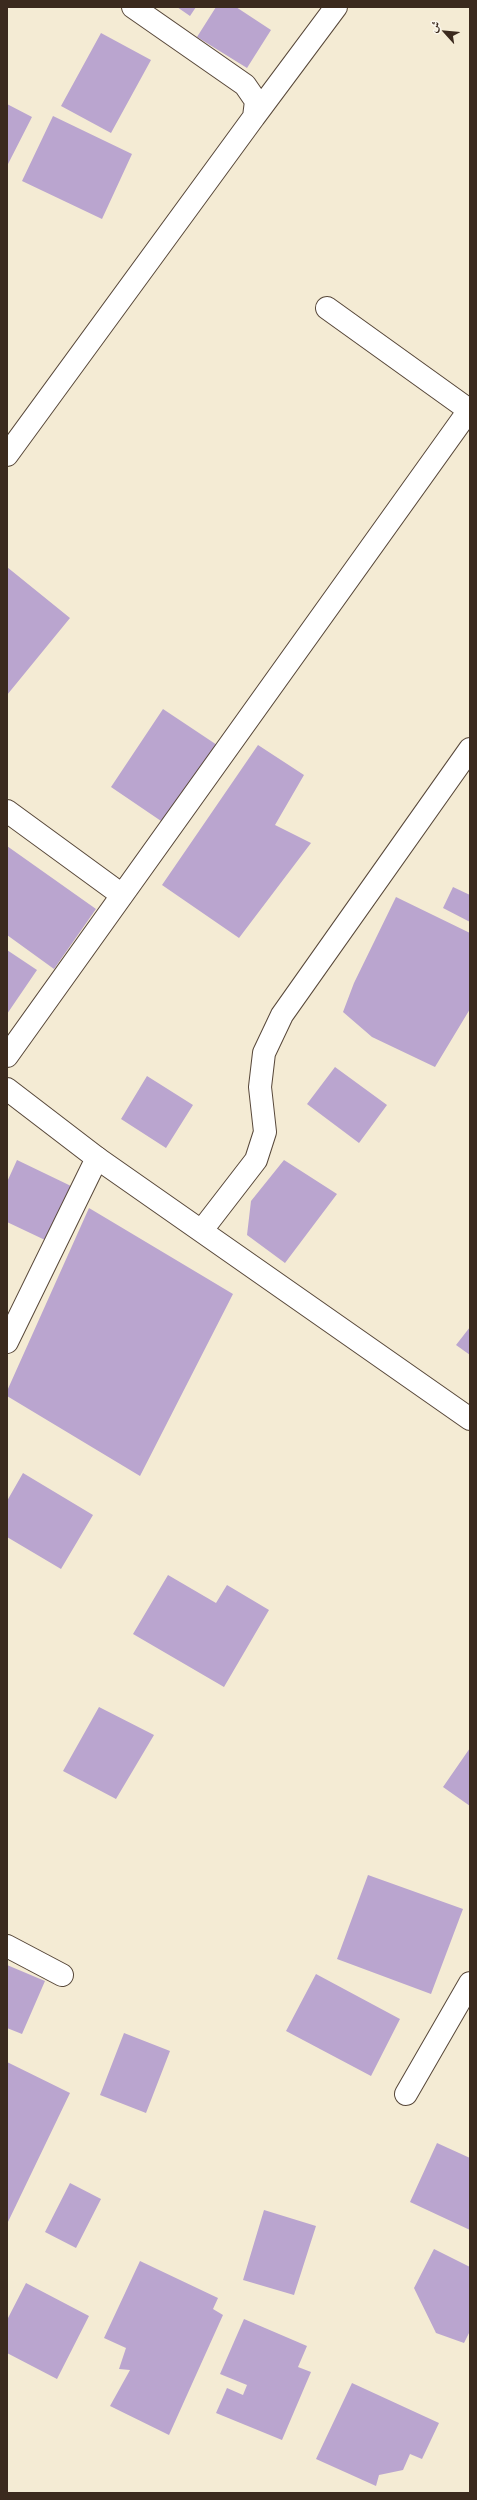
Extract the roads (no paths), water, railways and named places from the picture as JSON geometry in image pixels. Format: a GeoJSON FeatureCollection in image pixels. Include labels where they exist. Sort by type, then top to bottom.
{"type":"FeatureCollection","features":[{"type":"Feature","properties":{"kind":"street"},"geometry":{"type":"LineString","coordinates":[[134,7],[246,85],[256,101],[254,117]]}},
{"type":"Feature","properties":{"kind":"street"},"geometry":{"type":"LineString","coordinates":[[7,456],[336,7]]}},
{"type":"Feature","properties":{"kind":"street"},"geometry":{"type":"LineString","coordinates":[[7,1056],[469,409],[328,308]]}},
{"type":"Feature","properties":{"kind":"street"},"geometry":{"type":"LineString","coordinates":[[202,1230],[256,1160],[265,1132],[260,1087],[264,1053],[282,1015],[470,749]]}},
{"type":"Feature","properties":{"kind":"street"},"geometry":{"type":"LineString","coordinates":[[7,811],[122,896]]}},
{"type":"Feature","properties":{"kind":"street"},"geometry":{"type":"LineString","coordinates":[[7,1089],[97,1158],[202,1230],[470,1419]]}},
{"type":"Feature","properties":{"kind":"street"},"geometry":{"type":"LineString","coordinates":[[7,1342],[97,1158]]}},
{"type":"Feature","properties":{"kind":"street"},"geometry":{"type":"LineString","coordinates":[[7,1946],[62,1975]]}},
{"type":"Feature","properties":{"kind":"street"},"geometry":{"type":"LineString","coordinates":[[406,2094],[470,1983]]}}]}
